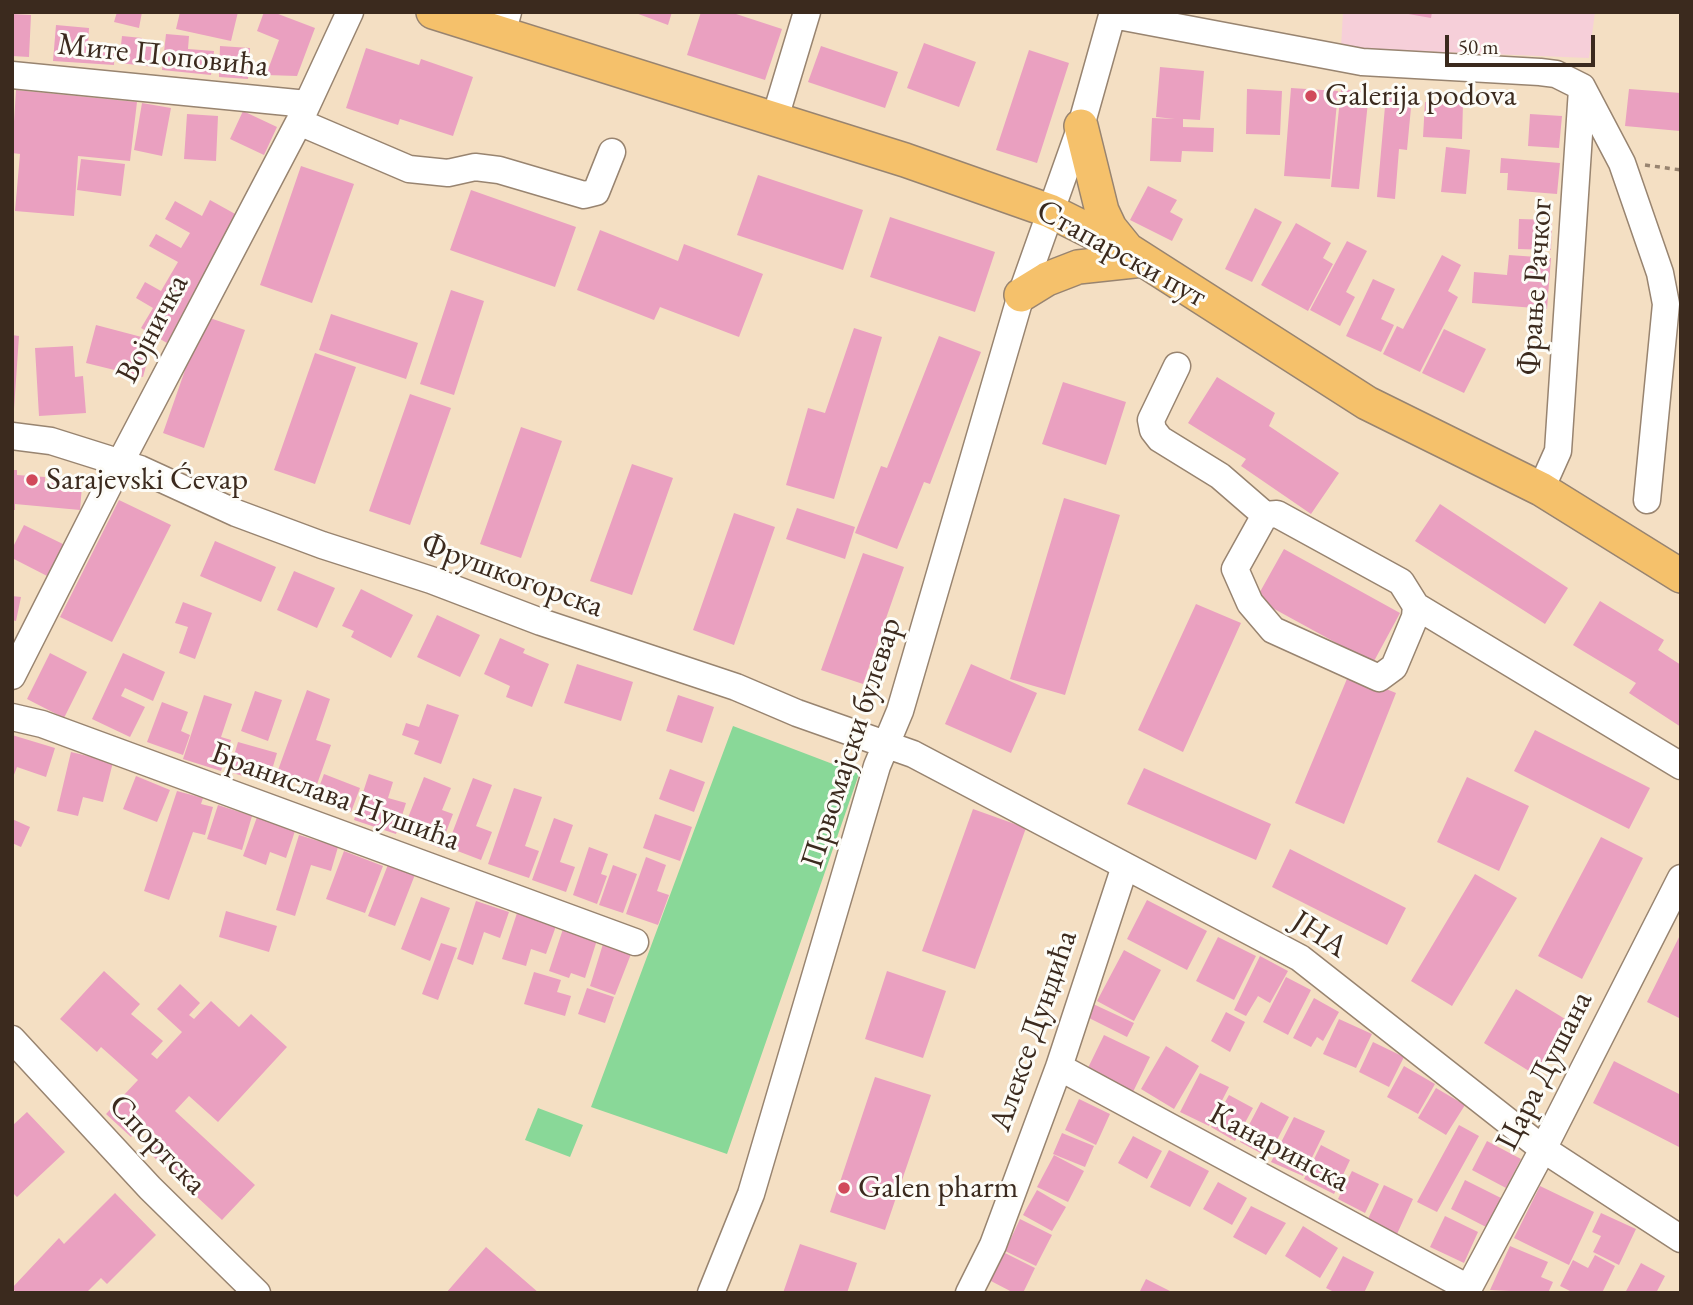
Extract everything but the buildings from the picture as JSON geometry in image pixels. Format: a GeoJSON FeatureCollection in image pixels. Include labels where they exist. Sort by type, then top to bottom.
{"type":"FeatureCollection","features":[{"type":"Feature","properties":{"kind":"main road","name":"Стапарски пут"},"geometry":{"type":"LineString","coordinates":[[433,12],[505,23],[1050,211],[1136,255],[1367,403],[1541,489],[1681,576]]}},
{"type":"Feature","properties":{"kind":"main road"},"geometry":{"type":"LineString","coordinates":[[1081,126],[1102,211],[1110,228],[1136,255]]}},
{"type":"Feature","properties":{"kind":"main road"},"geometry":{"type":"LineString","coordinates":[[1021,295],[1047,279],[1078,267],[1136,255]]}},
{"type":"Feature","properties":{"kind":"street","name":"Војничка"},"geometry":{"type":"LineString","coordinates":[[12,676],[303,113],[350,12]]}},
{"type":"Feature","properties":{"kind":"street"},"geometry":{"type":"LineString","coordinates":[[775,118],[807,12]]}},
{"type":"Feature","properties":{"kind":"street"},"geometry":{"type":"LineString","coordinates":[[1113,14],[1362,62],[1541,72],[1556,74],[1583,87],[1622,163],[1660,273],[1666,304],[1647,500]]}},
{"type":"Feature","properties":{"kind":"street","name":"Првомајски булевар"},"geometry":{"type":"LineString","coordinates":[[711,1293],[751,1194],[885,744],[900,711],[1021,295],[1081,126],[1113,14]]}},
{"type":"Feature","properties":{"kind":"street","name":"Мите Поповића"},"geometry":{"type":"LineString","coordinates":[[12,75],[303,113],[409,169],[447,173],[475,167],[499,170],[584,195],[596,192],[612,152]]}},
{"type":"Feature","properties":{"kind":"street","name":"Фрање Рачког"},"geometry":{"type":"LineString","coordinates":[[1541,489],[1558,451],[1583,87]]}},
{"type":"Feature","properties":{"kind":"street"},"geometry":{"type":"LineString","coordinates":[[1177,366],[1151,420],[1153,430],[1160,439],[1220,476],[1265,515],[1277,514],[1401,582],[1416,606],[1681,766]]}},
{"type":"Feature","properties":{"kind":"street","name":"Фрушкогорска"},"geometry":{"type":"LineString","coordinates":[[12,436],[51,441],[120,463],[236,513],[322,545],[431,579],[541,622],[736,687],[797,713],[885,744]]}},
{"type":"Feature","properties":{"kind":"street"},"geometry":{"type":"LineString","coordinates":[[1265,515],[1235,569],[1250,603],[1273,630],[1379,678],[1394,667],[1415,617],[1416,606]]}},
{"type":"Feature","properties":{"kind":"street","name":"Бранислава Нушића"},"geometry":{"type":"LineString","coordinates":[[12,717],[42,724],[635,942]]}},
{"type":"Feature","properties":{"kind":"street","name":"ЈНА"},"geometry":{"type":"LineString","coordinates":[[885,744],[913,754],[1300,958],[1543,1149],[1681,1239]]}},
{"type":"Feature","properties":{"kind":"street","name":"Алексе Дундића"},"geometry":{"type":"LineString","coordinates":[[969,1293],[993,1245],[1059,1067],[1125,866]]}},
{"type":"Feature","properties":{"kind":"street","name":"Цара Душана"},"geometry":{"type":"LineString","coordinates":[[1467,1290],[1543,1149],[1681,878]]}},
{"type":"Feature","properties":{"kind":"street","name":"Спортска"},"geometry":{"type":"LineString","coordinates":[[12,1039],[150,1188],[257,1293]]}},
{"type":"Feature","properties":{"kind":"street","name":"Канаринска"},"geometry":{"type":"LineString","coordinates":[[1059,1067],[1467,1290]]}},
{"type":"Feature","properties":{"kind":"path"},"geometry":{"type":"LineString","coordinates":[[1622,163],[1681,170]]}},
{"type":"Feature","properties":{"kind":"shaded area"},"geometry":{"type":"Polygon","coordinates":[[[1343,12],[1595,12],[1589,58],[1341,48],[1343,12]]]}},
{"type":"Feature","properties":{"kind":"green space"},"geometry":{"type":"Polygon","coordinates":[[[733,726],[859,774],[727,1154],[591,1107],[733,726]]]}},
{"type":"Feature","properties":{"kind":"green space"},"geometry":{"type":"Polygon","coordinates":[[[538,1108],[583,1125],[570,1157],[525,1140],[538,1108]]]}},
{"type":"Feature","properties":{"kind":"place","name":"Galerija podova"},"geometry":{"type":"Point","coordinates":[1311,96]}},
{"type":"Feature","properties":{"kind":"place","name":"Sarajevski Ćevap"},"geometry":{"type":"Point","coordinates":[32,480]}},
{"type":"Feature","properties":{"kind":"place","name":"Galen pharm"},"geometry":{"type":"Point","coordinates":[844,1188]}}]}
